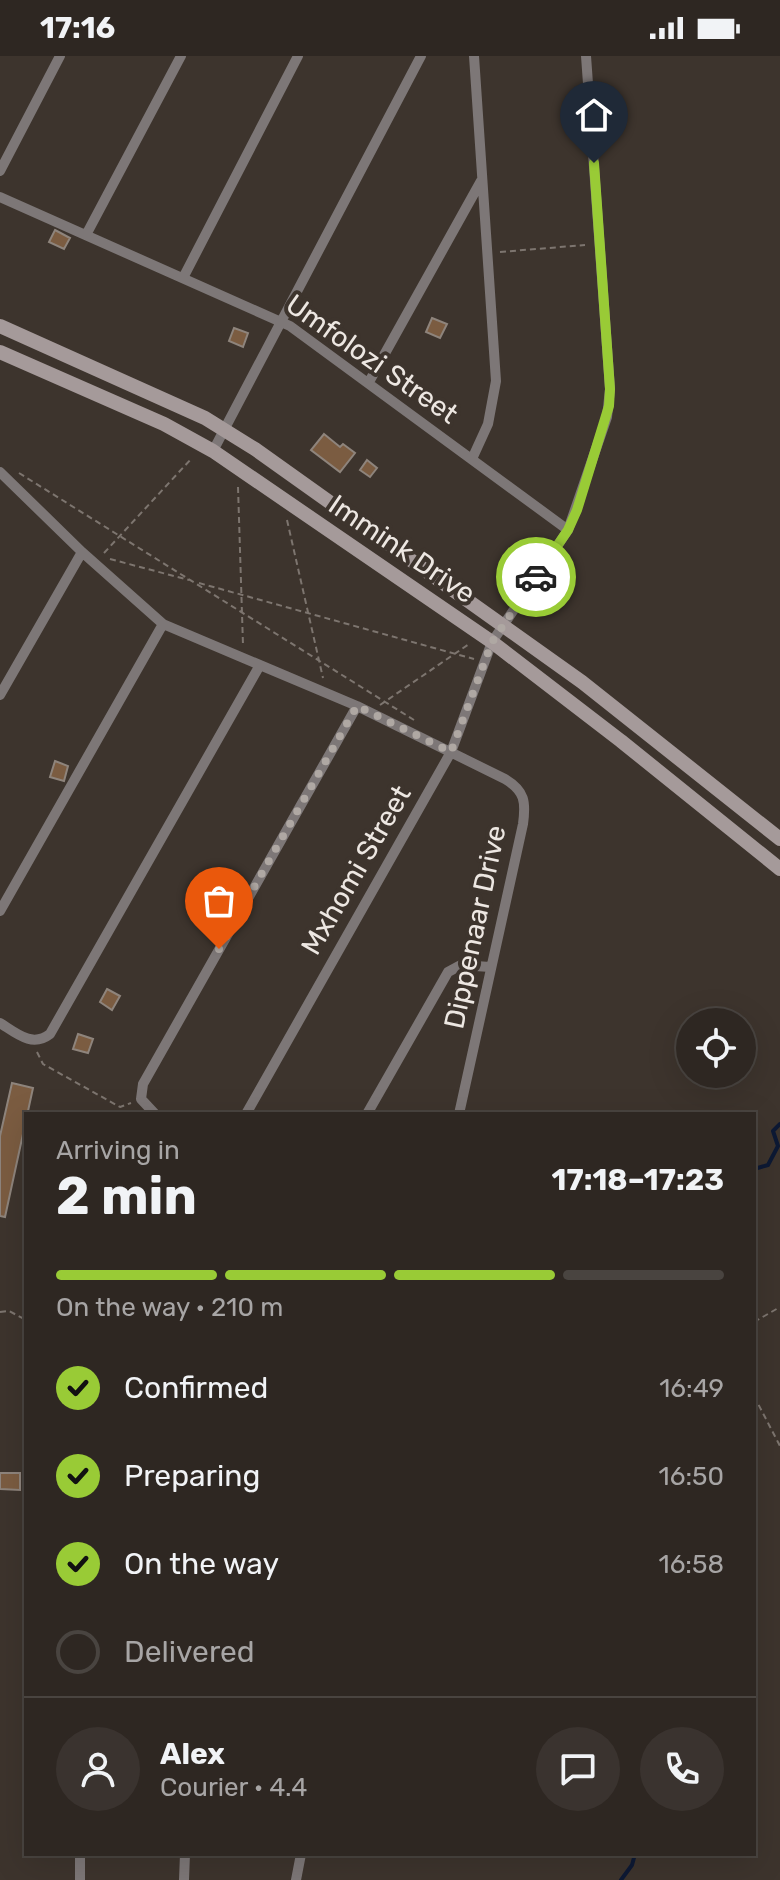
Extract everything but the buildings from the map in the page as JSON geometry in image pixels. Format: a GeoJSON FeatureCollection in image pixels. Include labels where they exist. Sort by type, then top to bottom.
{"type":"FeatureCollection","features":[{"type":"Feature","properties":{"kind":"main road","name":"Immink Drive"},"geometry":{"type":"LineString","coordinates":[[0,326],[224,429],[582,682],[780,839]]}},
{"type":"Feature","properties":{"kind":"main road","name":"Immink Drive"},"geometry":{"type":"LineString","coordinates":[[0,352],[164,424],[208,448],[492,642],[780,869]]}},
{"type":"Feature","properties":{"kind":"street"},"geometry":{"type":"LineString","coordinates":[[0,171],[60,56]]}},
{"type":"Feature","properties":{"kind":"street"},"geometry":{"type":"LineString","coordinates":[[86,235],[181,56]]}},
{"type":"Feature","properties":{"kind":"street"},"geometry":{"type":"LineString","coordinates":[[183,278],[298,56]]}},
{"type":"Feature","properties":{"kind":"street"},"geometry":{"type":"LineString","coordinates":[[208,448],[224,429],[421,56]]}},
{"type":"Feature","properties":{"kind":"street"},"geometry":{"type":"LineString","coordinates":[[472,459],[488,424],[495,394],[474,56]]}},
{"type":"Feature","properties":{"kind":"street","name":"Mxhomi Street"},"geometry":{"type":"LineString","coordinates":[[247,1112],[451,752],[492,642],[568,530],[593,461],[609,406],[586,56]]}},
{"type":"Feature","properties":{"kind":"street"},"geometry":{"type":"LineString","coordinates":[[369,382],[482,180]]}},
{"type":"Feature","properties":{"kind":"street","name":"Umfolozi Street"},"geometry":{"type":"LineString","coordinates":[[0,197],[281,322],[369,382],[568,530]]}},
{"type":"Feature","properties":{"kind":"street","name":"Dippenaar Drive"},"geometry":{"type":"LineString","coordinates":[[0,474],[163,624],[370,712],[511,783],[521,792],[525,802],[523,824],[459,1112]]}},
{"type":"Feature","properties":{"kind":"street"},"geometry":{"type":"LineString","coordinates":[[0,695],[82,552]]}},
{"type":"Feature","properties":{"kind":"street"},"geometry":{"type":"LineString","coordinates":[[0,911],[163,624]]}},
{"type":"Feature","properties":{"kind":"street"},"geometry":{"type":"LineString","coordinates":[[0,1023],[31,1041],[39,1041],[50,1034],[260,665]]}},
{"type":"Feature","properties":{"kind":"street"},"geometry":{"type":"LineString","coordinates":[[152,1112],[141,1099],[143,1084],[357,706]]}},
{"type":"Feature","properties":{"kind":"street"},"geometry":{"type":"LineString","coordinates":[[368,1112],[448,972],[461,965],[490,967]]}},
{"type":"Feature","properties":{"kind":"street"},"geometry":{"type":"LineString","coordinates":[[80,1856],[80,1880]]}},
{"type":"Feature","properties":{"kind":"street"},"geometry":{"type":"LineString","coordinates":[[184,1880],[185,1856]]}},
{"type":"Feature","properties":{"kind":"street"},"geometry":{"type":"LineString","coordinates":[[296,1880],[301,1856]]}},
{"type":"Feature","properties":{"kind":"path"},"geometry":{"type":"LineString","coordinates":[[487,253],[600,244]]}},
{"type":"Feature","properties":{"kind":"path"},"geometry":{"type":"LineString","coordinates":[[208,448],[101,556],[477,659]]}},
{"type":"Feature","properties":{"kind":"path"},"geometry":{"type":"LineString","coordinates":[[237,468],[244,658]]}},
{"type":"Feature","properties":{"kind":"path"},"geometry":{"type":"LineString","coordinates":[[19,473],[425,726]]}},
{"type":"Feature","properties":{"kind":"path"},"geometry":{"type":"LineString","coordinates":[[291,505],[285,514],[323,677],[320,691]]}},
{"type":"Feature","properties":{"kind":"path"},"geometry":{"type":"LineString","coordinates":[[370,712],[469,644]]}},
{"type":"Feature","properties":{"kind":"path"},"geometry":{"type":"LineString","coordinates":[[31,1041],[43,1064],[120,1107],[141,1099]]}},
{"type":"Feature","properties":{"kind":"path"},"geometry":{"type":"LineString","coordinates":[[756,1321],[780,1307]]}},
{"type":"Feature","properties":{"kind":"path"},"geometry":{"type":"LineString","coordinates":[[0,1312],[9,1311],[24,1319]]}},
{"type":"Feature","properties":{"kind":"path"},"geometry":{"type":"LineString","coordinates":[[756,1400],[780,1446]]}},
{"type":"Feature","properties":{"kind":"waterway"},"geometry":{"type":"LineString","coordinates":[[756,1168],[768,1165],[778,1146],[773,1131],[780,1124]]}},
{"type":"Feature","properties":{"kind":"waterway"},"geometry":{"type":"LineString","coordinates":[[621,1880],[634,1856]]}},
{"type":"Feature","properties":{"kind":"way so far"},"geometry":{"type":"LineString","coordinates":[[219,949],[357,706],[451,752],[492,642],[536,577]]}},
{"type":"Feature","properties":{"kind":"route"},"geometry":{"type":"LineString","coordinates":[[536,577],[554,553],[577,510],[609,406],[594,163]]}}]}
